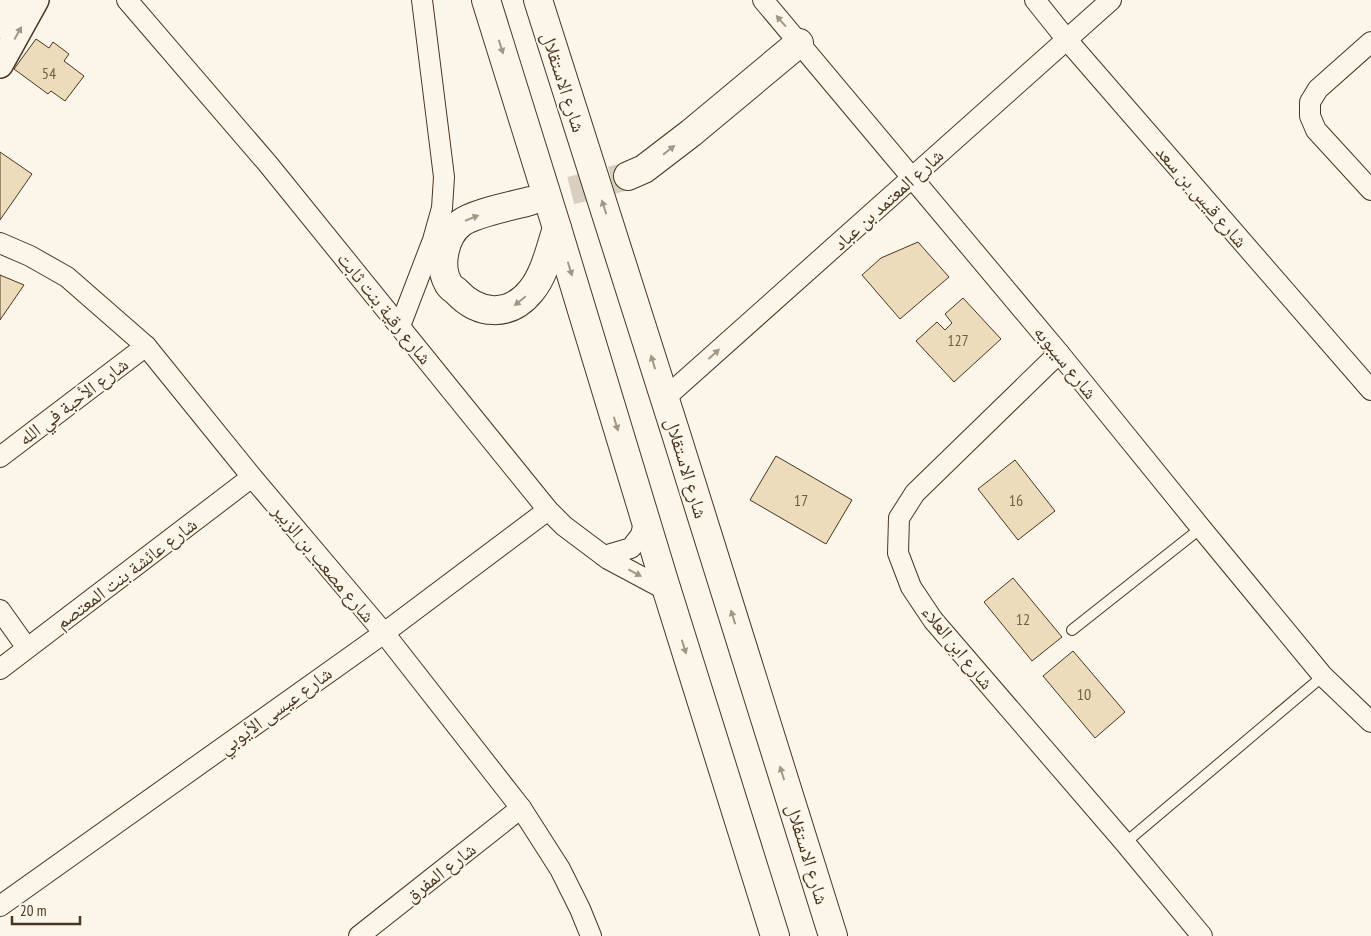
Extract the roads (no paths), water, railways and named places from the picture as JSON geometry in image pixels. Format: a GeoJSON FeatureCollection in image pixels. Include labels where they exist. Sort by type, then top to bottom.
{"type":"FeatureCollection","features":[{"type":"Feature","properties":{"kind":"highway"},"geometry":{"type":"LineString","coordinates":[[486,0],[666,590],[775,936]]}},
{"type":"Feature","properties":{"kind":"highway","name":"شارع الاستقلال"},"geometry":{"type":"LineString","coordinates":[[538,0],[833,936]]}},
{"type":"Feature","properties":{"kind":"highway"},"geometry":{"type":"LineString","coordinates":[[628,176],[644,169],[684,139],[799,42]]}},
{"type":"Feature","properties":{"kind":"highway"},"geometry":{"type":"LineString","coordinates":[[530,201],[469,218],[453,232],[445,248],[443,265],[448,283],[462,298],[474,306],[489,310],[511,308],[522,301],[532,290],[543,270],[557,228]]}},
{"type":"Feature","properties":{"kind":"street"},"geometry":{"type":"LineString","coordinates":[[0,26],[14,0]]}},
{"type":"Feature","properties":{"kind":"street"},"geometry":{"type":"LineString","coordinates":[[0,65],[36,0]]}},
{"type":"Feature","properties":{"kind":"street","name":"شارع رقية بنت ثابت"},"geometry":{"type":"LineString","coordinates":[[127,0],[268,164],[548,510],[564,526],[604,556],[666,590]]}},
{"type":"Feature","properties":{"kind":"street"},"geometry":{"type":"LineString","coordinates":[[400,326],[433,240],[442,208],[444,177],[422,0]]}},
{"type":"Feature","properties":{"kind":"street","name":"شارع سيبوبه"},"geometry":{"type":"LineString","coordinates":[[763,0],[1059,353],[1323,676],[1371,722]]}},
{"type":"Feature","properties":{"kind":"street","name":"شارع قيس بن سعد"},"geometry":{"type":"LineString","coordinates":[[1035,0],[1067,40],[1371,390]]}},
{"type":"Feature","properties":{"kind":"street","name":"شارع المعتمد بن عباد"},"geometry":{"type":"LineString","coordinates":[[665,398],[1111,0]]}},
{"type":"Feature","properties":{"kind":"street"},"geometry":{"type":"LineString","coordinates":[[1371,42],[1318,89],[1310,102],[1310,116],[1316,130],[1371,190]]}},
{"type":"Feature","properties":{"kind":"street","name":"شارع مصعب بن الزبير"},"geometry":{"type":"LineString","coordinates":[[0,243],[30,256],[67,277],[146,346],[252,478],[384,633],[521,808],[560,869],[591,936]]}},
{"type":"Feature","properties":{"kind":"street","name":"شارع الأحبة في الله"},"geometry":{"type":"LineString","coordinates":[[0,457],[146,346]]}},
{"type":"Feature","properties":{"kind":"street","name":"شارع ابن العلاء"},"geometry":{"type":"LineString","coordinates":[[1059,353],[914,493],[899,518],[898,553],[911,587],[933,620],[1125,843],[1202,936]]}},
{"type":"Feature","properties":{"kind":"street","name":"شارع عائشة بنت المعتصم"},"geometry":{"type":"LineString","coordinates":[[0,669],[252,478]]}},
{"type":"Feature","properties":{"kind":"street","name":"شارع عيسى الأيوبي"},"geometry":{"type":"LineString","coordinates":[[0,906],[384,633],[548,510]]}},
{"type":"Feature","properties":{"kind":"street"},"geometry":{"type":"LineString","coordinates":[[604,556],[631,548],[641,535],[645,518]]}},
{"type":"Feature","properties":{"kind":"street"},"geometry":{"type":"LineString","coordinates":[[0,610],[27,648]]}},
{"type":"Feature","properties":{"kind":"street","name":"شارع المفرق"},"geometry":{"type":"LineString","coordinates":[[359,936],[521,808]]}},
{"type":"Feature","properties":{"kind":"lane"},"geometry":{"type":"LineString","coordinates":[[1072,630],[1201,528]]}},
{"type":"Feature","properties":{"kind":"lane"},"geometry":{"type":"LineString","coordinates":[[1125,843],[1323,676]]}},
{"type":"Feature","properties":{"kind":"tunnel"},"geometry":{"type":"LineString","coordinates":[[530,201],[628,176]]}}]}
